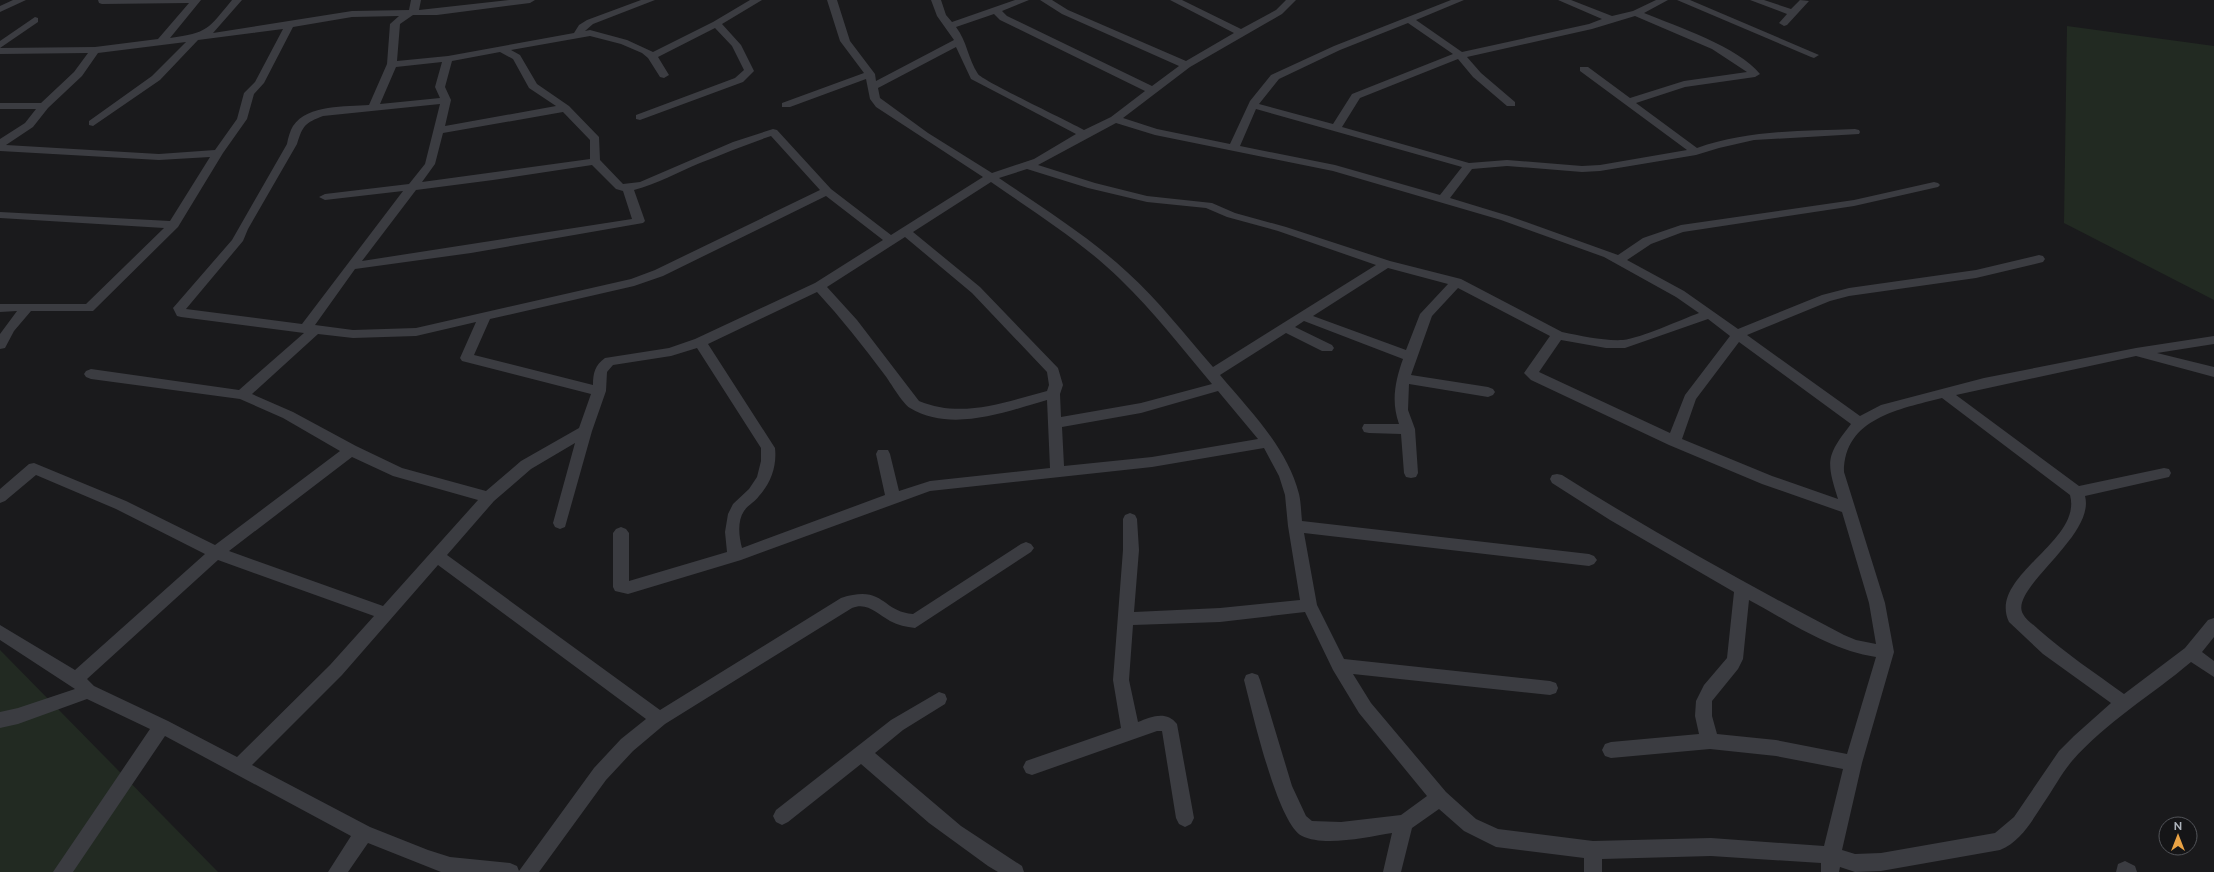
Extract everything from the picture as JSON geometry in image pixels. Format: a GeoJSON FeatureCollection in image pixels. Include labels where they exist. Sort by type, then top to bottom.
{"type":"FeatureCollection","features":[{"type":"Feature","properties":{"kind":"street"},"geometry":{"type":"LineString","coordinates":[[0,9],[21,0]]}},
{"type":"Feature","properties":{"kind":"street"},"geometry":{"type":"LineString","coordinates":[[102,1],[196,0],[162,41]]}},
{"type":"Feature","properties":{"kind":"street"},"geometry":{"type":"LineString","coordinates":[[93,123],[156,78],[195,38],[203,36],[216,25],[237,0]]}},
{"type":"Feature","properties":{"kind":"street"},"geometry":{"type":"LineString","coordinates":[[414,11],[416,0]]}},
{"type":"Feature","properties":{"kind":"street"},"geometry":{"type":"LineString","coordinates":[[0,51],[95,50],[195,38],[352,14],[414,11],[437,12],[530,0]]}},
{"type":"Feature","properties":{"kind":"street"},"geometry":{"type":"LineString","coordinates":[[578,35],[585,24],[650,0]]}},
{"type":"Feature","properties":{"kind":"street"},"geometry":{"type":"LineString","coordinates":[[652,56],[716,24],[757,0]]}},
{"type":"Feature","properties":{"kind":"street"},"geometry":{"type":"LineString","coordinates":[[832,0],[845,41],[871,80],[875,100],[880,105],[991,177],[1068,230],[1123,275],[1163,317],[1268,442],[1286,476],[1292,495],[1295,526],[1309,605],[1339,665],[1365,708],[1440,798],[1470,825],[1496,838],[1594,850],[1711,847],[1831,863],[1882,862],[2000,841],[2020,824],[2065,757],[2080,741],[2124,703],[2164,675],[2191,653],[2214,626]]}},
{"type":"Feature","properties":{"kind":"street"},"geometry":{"type":"LineString","coordinates":[[936,0],[942,16],[951,26],[960,41],[962,50],[975,77],[1084,134]]}},
{"type":"Feature","properties":{"kind":"street"},"geometry":{"type":"LineString","coordinates":[[951,26],[1024,0]]}},
{"type":"Feature","properties":{"kind":"street"},"geometry":{"type":"LineString","coordinates":[[1045,0],[1065,12],[1186,65]]}},
{"type":"Feature","properties":{"kind":"street"},"geometry":{"type":"LineString","coordinates":[[1175,0],[1241,33]]}},
{"type":"Feature","properties":{"kind":"street"},"geometry":{"type":"LineString","coordinates":[[560,523],[585,431],[599,391],[600,372],[604,365],[610,361],[671,352],[700,342],[819,286],[890,239],[906,232],[953,199],[991,177],[1038,161],[1084,134],[1115,119],[1151,90],[1186,65],[1279,12],[1291,0]]}},
{"type":"Feature","properties":{"kind":"street"},"geometry":{"type":"LineString","coordinates":[[1233,149],[1253,105],[1266,84],[1283,72],[1337,48],[1459,0]]}},
{"type":"Feature","properties":{"kind":"street"},"geometry":{"type":"LineString","coordinates":[[1563,0],[1611,19]]}},
{"type":"Feature","properties":{"kind":"street"},"geometry":{"type":"LineString","coordinates":[[1336,128],[1356,96],[1460,55],[1592,26],[1611,19],[1636,13],[1663,0]]}},
{"type":"Feature","properties":{"kind":"street"},"geometry":{"type":"LineString","coordinates":[[1682,0],[1814,55]]}},
{"type":"Feature","properties":{"kind":"street"},"geometry":{"type":"LineString","coordinates":[[1755,0],[1793,13]]}},
{"type":"Feature","properties":{"kind":"street"},"geometry":{"type":"LineString","coordinates":[[1784,23],[1804,1]]}},
{"type":"Feature","properties":{"kind":"street"},"geometry":{"type":"LineString","coordinates":[[994,10],[1002,15],[1003,18],[1151,90]]}},
{"type":"Feature","properties":{"kind":"street"},"geometry":{"type":"LineString","coordinates":[[374,106],[392,64],[395,24],[398,20],[414,11]]}},
{"type":"Feature","properties":{"kind":"street"},"geometry":{"type":"LineString","coordinates":[[1627,102],[1684,84],[1756,74],[1739,60],[1693,37],[1636,13]]}},
{"type":"Feature","properties":{"kind":"street"},"geometry":{"type":"LineString","coordinates":[[0,45],[35,20]]}},
{"type":"Feature","properties":{"kind":"street"},"geometry":{"type":"LineString","coordinates":[[1410,20],[1460,55],[1477,75],[1511,104]]}},
{"type":"Feature","properties":{"kind":"street"},"geometry":{"type":"LineString","coordinates":[[0,308],[89,308],[174,225],[218,153],[242,119],[249,93],[259,83],[290,24]]}},
{"type":"Feature","properties":{"kind":"street"},"geometry":{"type":"LineString","coordinates":[[640,117],[739,80],[749,71],[744,55],[732,37],[716,24]]}},
{"type":"Feature","properties":{"kind":"street"},"geometry":{"type":"LineString","coordinates":[[392,64],[448,59],[504,51],[578,35],[590,34],[607,36],[645,51],[652,56],[664,75]]}},
{"type":"Feature","properties":{"kind":"street"},"geometry":{"type":"LineString","coordinates":[[786,105],[871,80],[960,41]]}},
{"type":"Feature","properties":{"kind":"street"},"geometry":{"type":"LineString","coordinates":[[0,144],[29,125],[44,106],[78,74],[95,50]]}},
{"type":"Feature","properties":{"kind":"street"},"geometry":{"type":"LineString","coordinates":[[504,51],[517,58],[533,86],[565,108],[595,138],[595,161],[620,188],[628,188],[644,184],[696,161],[720,154],[737,144],[773,132],[797,155],[827,191],[890,239]]}},
{"type":"Feature","properties":{"kind":"street"},"geometry":{"type":"LineString","coordinates":[[242,396],[310,329],[353,266],[430,164],[440,130],[440,120],[446,100],[440,87],[448,59]]}},
{"type":"Feature","properties":{"kind":"street"},"geometry":{"type":"LineString","coordinates":[[1584,69],[1696,152]]}},
{"type":"Feature","properties":{"kind":"street"},"geometry":{"type":"LineString","coordinates":[[446,100],[374,106],[321,113],[304,120],[296,128],[292,144],[242,229],[237,241],[179,308],[181,313],[353,334],[416,332],[634,282],[652,275],[827,191]]}},
{"type":"Feature","properties":{"kind":"street"},"geometry":{"type":"LineString","coordinates":[[1253,105],[1469,166],[1507,163],[1594,168],[1696,152],[1708,147],[1757,136],[1855,132]]}},
{"type":"Feature","properties":{"kind":"street"},"geometry":{"type":"LineString","coordinates":[[0,106],[44,106]]}},
{"type":"Feature","properties":{"kind":"street"},"geometry":{"type":"LineString","coordinates":[[440,130],[565,108]]}},
{"type":"Feature","properties":{"kind":"street"},"geometry":{"type":"LineString","coordinates":[[1115,119],[1155,132],[1233,149],[1335,168],[1443,199],[1559,236],[1620,259],[1710,314],[1858,423]]}},
{"type":"Feature","properties":{"kind":"street"},"geometry":{"type":"LineString","coordinates":[[0,148],[159,156],[218,153]]}},
{"type":"Feature","properties":{"kind":"street"},"geometry":{"type":"LineString","coordinates":[[325,197],[413,187],[595,161]]}},
{"type":"Feature","properties":{"kind":"street"},"geometry":{"type":"LineString","coordinates":[[1027,165],[1092,186],[1147,199],[1208,205],[1231,214],[1282,229],[1386,264],[1457,282],[1494,303],[1558,335],[1606,344],[1625,344],[1710,314]]}},
{"type":"Feature","properties":{"kind":"street"},"geometry":{"type":"LineString","coordinates":[[1443,199],[1469,166]]}},
{"type":"Feature","properties":{"kind":"street"},"geometry":{"type":"LineString","coordinates":[[1620,259],[1647,241],[1698,225],[1854,203],[1934,185]]}},
{"type":"Feature","properties":{"kind":"street"},"geometry":{"type":"LineString","coordinates":[[353,266],[471,249],[639,220],[628,188]]}},
{"type":"Feature","properties":{"kind":"street"},"geometry":{"type":"LineString","coordinates":[[0,215],[174,225]]}},
{"type":"Feature","properties":{"kind":"street"},"geometry":{"type":"LineString","coordinates":[[906,232],[976,290],[1053,371],[1056,385],[1053,394],[1057,472]]}},
{"type":"Feature","properties":{"kind":"street"},"geometry":{"type":"LineString","coordinates":[[1674,441],[1690,398],[1738,334],[1826,298],[1849,292],[1976,274],[2039,259]]}},
{"type":"Feature","properties":{"kind":"street"},"geometry":{"type":"LineString","coordinates":[[1054,423],[1141,408],[1216,380],[1302,316],[1315,311],[1386,264]]}},
{"type":"Feature","properties":{"kind":"street"},"geometry":{"type":"LineString","coordinates":[[1411,473],[1408,429],[1401,410],[1403,378],[1426,314],[1457,282]]}},
{"type":"Feature","properties":{"kind":"street"},"geometry":{"type":"LineString","coordinates":[[819,286],[852,323],[914,404],[926,411],[941,415],[964,415],[1053,394]]}},
{"type":"Feature","properties":{"kind":"street"},"geometry":{"type":"LineString","coordinates":[[0,345],[9,329],[28,308]]}},
{"type":"Feature","properties":{"kind":"street"},"geometry":{"type":"LineString","coordinates":[[1302,316],[1411,357]]}},
{"type":"Feature","properties":{"kind":"street"},"geometry":{"type":"LineString","coordinates":[[485,317],[468,352],[467,358],[599,391]]}},
{"type":"Feature","properties":{"kind":"street"},"geometry":{"type":"LineString","coordinates":[[1285,328],[1327,348]]}},
{"type":"Feature","properties":{"kind":"street"},"geometry":{"type":"LineString","coordinates":[[1558,335],[1531,373],[1536,377],[1674,441],[1766,480],[1847,508]]}},
{"type":"Feature","properties":{"kind":"street"},"geometry":{"type":"LineString","coordinates":[[1831,863],[1853,763],[1886,652],[1877,603],[1837,472],[1837,459],[1841,447],[1858,423],[1886,408],[1984,383],[2136,352],[2214,340]]}},
{"type":"Feature","properties":{"kind":"street"},"geometry":{"type":"LineString","coordinates":[[700,342],[768,448],[770,462],[765,477],[754,493],[738,508],[731,530],[736,556]]}},
{"type":"Feature","properties":{"kind":"street"},"geometry":{"type":"LineString","coordinates":[[2136,352],[2214,372]]}},
{"type":"Feature","properties":{"kind":"street"},"geometry":{"type":"LineString","coordinates":[[91,374],[242,396],[288,415],[351,450],[398,472],[489,497]]}},
{"type":"Feature","properties":{"kind":"street"},"geometry":{"type":"LineString","coordinates":[[1403,378],[1488,392]]}},
{"type":"Feature","properties":{"kind":"street"},"geometry":{"type":"LineString","coordinates":[[1944,393],[2077,492],[2080,503],[2078,516],[2054,550],[2017,592],[2013,605],[2015,617],[2049,649],[2124,703]]}},
{"type":"Feature","properties":{"kind":"street"},"geometry":{"type":"LineString","coordinates":[[1369,428],[1408,429]]}},
{"type":"Feature","properties":{"kind":"street"},"geometry":{"type":"LineString","coordinates":[[238,767],[336,670],[489,497],[526,465],[585,431]]}},
{"type":"Feature","properties":{"kind":"street"},"geometry":{"type":"LineString","coordinates":[[621,533],[621,587],[635,587],[736,556],[917,489],[944,483],[1152,462],[1268,442]]}},
{"type":"Feature","properties":{"kind":"street"},"geometry":{"type":"LineString","coordinates":[[0,720],[18,716],[82,685],[216,553],[351,450]]}},
{"type":"Feature","properties":{"kind":"street"},"geometry":{"type":"LineString","coordinates":[[883,454],[893,498]]}},
{"type":"Feature","properties":{"kind":"street"},"geometry":{"type":"LineString","coordinates":[[0,497],[34,468],[121,505],[216,553],[387,614]]}},
{"type":"Feature","properties":{"kind":"street"},"geometry":{"type":"LineString","coordinates":[[2077,492],[2164,473]]}},
{"type":"Feature","properties":{"kind":"street"},"geometry":{"type":"LineString","coordinates":[[1557,480],[1615,516],[1742,589],[1855,648],[1886,652]]}},
{"type":"Feature","properties":{"kind":"street"},"geometry":{"type":"LineString","coordinates":[[1130,519],[1131,550],[1127,619],[1121,680],[1131,733]]}},
{"type":"Feature","properties":{"kind":"street"},"geometry":{"type":"LineString","coordinates":[[1295,526],[1589,560]]}},
{"type":"Feature","properties":{"kind":"street"},"geometry":{"type":"LineString","coordinates":[[528,872],[613,758],[659,719],[854,600],[868,599],[897,617],[909,622],[915,621],[1026,548]]}},
{"type":"Feature","properties":{"kind":"street"},"geometry":{"type":"LineString","coordinates":[[438,556],[659,719]]}},
{"type":"Feature","properties":{"kind":"street"},"geometry":{"type":"LineString","coordinates":[[1710,741],[1704,701],[1710,691],[1731,669],[1735,659],[1742,589]]}},
{"type":"Feature","properties":{"kind":"street"},"geometry":{"type":"LineString","coordinates":[[1127,619],[1220,615],[1309,605]]}},
{"type":"Feature","properties":{"kind":"street"},"geometry":{"type":"LineString","coordinates":[[0,632],[82,685],[364,832],[450,866],[510,872]]}},
{"type":"Feature","properties":{"kind":"street"},"geometry":{"type":"LineString","coordinates":[[2191,653],[2214,670]]}},
{"type":"Feature","properties":{"kind":"street"},"geometry":{"type":"LineString","coordinates":[[1339,665],[1550,688]]}},
{"type":"Feature","properties":{"kind":"street"},"geometry":{"type":"LineString","coordinates":[[1252,680],[1287,800],[1302,826],[1306,829],[1325,831],[1404,824],[1440,798]]}},
{"type":"Feature","properties":{"kind":"street"},"geometry":{"type":"LineString","coordinates":[[782,816],[897,725],[939,699]]}},
{"type":"Feature","properties":{"kind":"street"},"geometry":{"type":"LineString","coordinates":[[1032,767],[1157,723],[1167,724],[1171,729],[1185,818]]}},
{"type":"Feature","properties":{"kind":"street"},"geometry":{"type":"LineString","coordinates":[[62,872],[134,770],[162,726]]}},
{"type":"Feature","properties":{"kind":"street"},"geometry":{"type":"LineString","coordinates":[[1611,750],[1710,741],[1776,748],[1853,763]]}},
{"type":"Feature","properties":{"kind":"street"},"geometry":{"type":"LineString","coordinates":[[862,753],[994,867],[1015,872]]}},
{"type":"Feature","properties":{"kind":"street"},"geometry":{"type":"LineString","coordinates":[[1392,872],[1404,824]]}},
{"type":"Feature","properties":{"kind":"street"},"geometry":{"type":"LineString","coordinates":[[337,872],[364,832]]}},
{"type":"Feature","properties":{"kind":"street"},"geometry":{"type":"LineString","coordinates":[[1593,872],[1594,850]]}},
{"type":"Feature","properties":{"kind":"shaded area"},"geometry":{"type":"Polygon","coordinates":[[[2067,26],[2214,46],[2214,300],[2064,223],[2067,26]]]}},
{"type":"Feature","properties":{"kind":"shaded area"},"geometry":{"type":"Polygon","coordinates":[[[0,650],[218,872],[0,872],[0,650]]]}}]}
